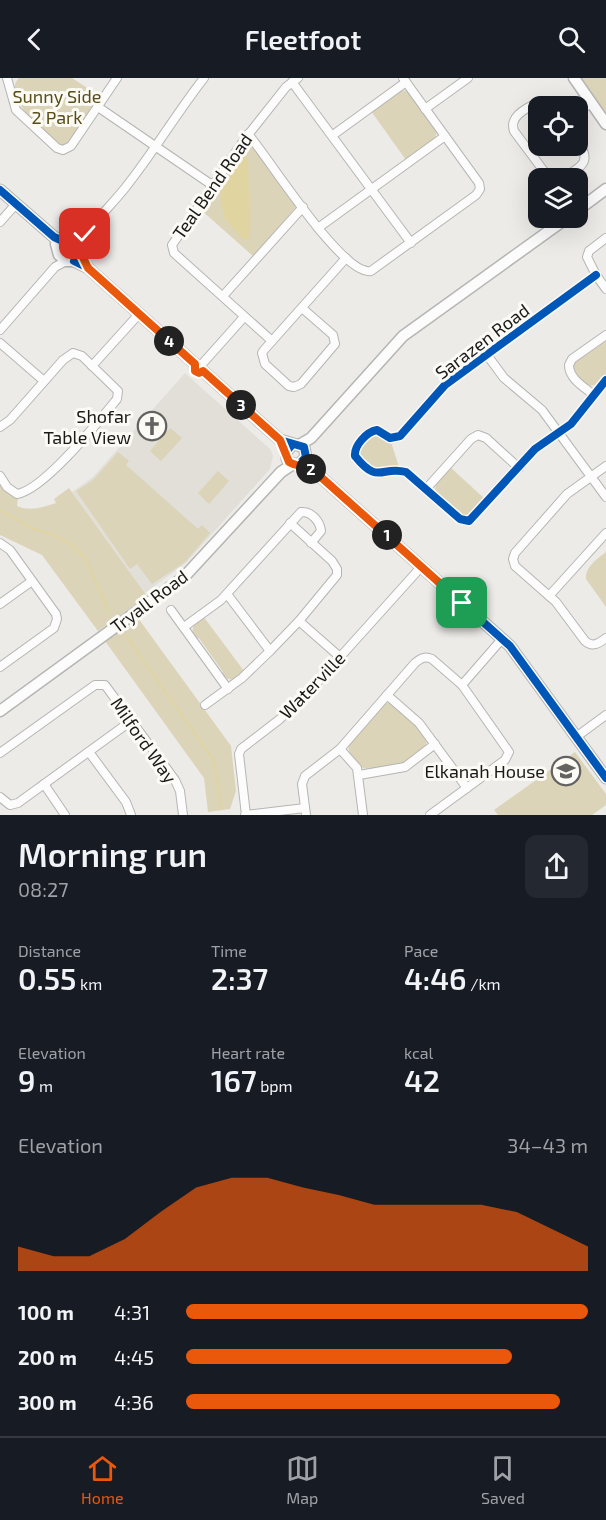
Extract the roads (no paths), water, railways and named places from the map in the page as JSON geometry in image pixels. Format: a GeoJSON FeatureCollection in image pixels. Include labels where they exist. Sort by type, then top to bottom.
{"type":"FeatureCollection","features":[{"type":"Feature","properties":{"kind":"street"},"geometry":{"type":"LineString","coordinates":[[3,78],[16,110],[61,150],[71,146],[117,78]]}},
{"type":"Feature","properties":{"kind":"street"},"geometry":{"type":"LineString","coordinates":[[0,330],[125,188],[178,111],[204,78]]}},
{"type":"Feature","properties":{"kind":"street"},"geometry":{"type":"LineString","coordinates":[[425,109],[468,78]]}},
{"type":"Feature","properties":{"kind":"street"},"geometry":{"type":"LineString","coordinates":[[574,78],[606,124]]}},
{"type":"Feature","properties":{"kind":"street"},"geometry":{"type":"LineString","coordinates":[[295,80],[411,243]]}},
{"type":"Feature","properties":{"kind":"street","name":"Teal Bend Road"},"geometry":{"type":"LineString","coordinates":[[272,341],[174,253],[172,248],[173,240],[183,229],[248,134],[295,80]]}},
{"type":"Feature","properties":{"kind":"street"},"geometry":{"type":"LineString","coordinates":[[248,134],[328,242],[358,269],[368,272],[476,195],[480,189],[479,183],[405,80],[333,135]]}},
{"type":"Feature","properties":{"kind":"street"},"geometry":{"type":"LineString","coordinates":[[98,107],[212,185]]}},
{"type":"Feature","properties":{"kind":"street"},"geometry":{"type":"LineString","coordinates":[[528,109],[515,118],[513,124],[514,131],[528,150]]}},
{"type":"Feature","properties":{"kind":"street"},"geometry":{"type":"LineString","coordinates":[[318,228],[445,136]]}},
{"type":"Feature","properties":{"kind":"street"},"geometry":{"type":"LineString","coordinates":[[588,202],[606,189]]}},
{"type":"Feature","properties":{"kind":"street"},"geometry":{"type":"LineString","coordinates":[[0,190],[200,366],[510,646],[606,778]]}},
{"type":"Feature","properties":{"kind":"street"},"geometry":{"type":"LineString","coordinates":[[0,222],[16,204]]}},
{"type":"Feature","properties":{"kind":"street"},"geometry":{"type":"LineString","coordinates":[[223,296],[303,207]]}},
{"type":"Feature","properties":{"kind":"street"},"geometry":{"type":"LineString","coordinates":[[296,455],[403,336],[553,228]]}},
{"type":"Feature","properties":{"kind":"street"},"geometry":{"type":"LineString","coordinates":[[606,238],[589,250],[587,255],[587,259],[606,289]]}},
{"type":"Feature","properties":{"kind":"street"},"geometry":{"type":"LineString","coordinates":[[302,308],[333,335],[335,341],[333,349],[298,386],[290,386],[265,364],[262,353],[346,258]]}},
{"type":"Feature","properties":{"kind":"street","name":"Sarazen Road"},"geometry":{"type":"LineString","coordinates":[[426,489],[406,472],[373,473],[357,459],[354,453],[356,447],[372,431],[379,431],[388,438],[400,436],[445,385],[596,275]]}},
{"type":"Feature","properties":{"kind":"street"},"geometry":{"type":"LineString","coordinates":[[92,366],[139,314]]}},
{"type":"Feature","properties":{"kind":"street"},"geometry":{"type":"LineString","coordinates":[[200,366],[244,317]]}},
{"type":"Feature","properties":{"kind":"street"},"geometry":{"type":"LineString","coordinates":[[594,395],[576,380],[568,364],[606,334]]}},
{"type":"Feature","properties":{"kind":"street"},"geometry":{"type":"LineString","coordinates":[[0,343],[44,381]]}},
{"type":"Feature","properties":{"kind":"street"},"geometry":{"type":"LineString","coordinates":[[0,427],[10,420],[63,360],[73,352],[82,356],[117,388],[117,399],[61,462],[27,490],[17,494],[7,487],[0,476]]}},
{"type":"Feature","properties":{"kind":"street"},"geometry":{"type":"LineString","coordinates":[[487,355],[504,378],[542,410],[606,497]]}},
{"type":"Feature","properties":{"kind":"street"},"geometry":{"type":"LineString","coordinates":[[519,468],[486,438],[475,436],[426,489],[460,519],[467,522],[473,519],[519,468],[535,449],[571,424],[606,380]]}},
{"type":"Feature","properties":{"kind":"street","name":"Tryall Road"},"geometry":{"type":"LineString","coordinates":[[0,711],[184,577],[296,455]]}},
{"type":"Feature","properties":{"kind":"street"},"geometry":{"type":"LineString","coordinates":[[606,466],[567,494],[513,557],[515,566],[549,596],[588,644],[597,644],[606,638]]}},
{"type":"Feature","properties":{"kind":"street"},"geometry":{"type":"LineString","coordinates":[[184,627],[221,600],[301,512],[306,512],[317,520],[321,531],[311,543]]}},
{"type":"Feature","properties":{"kind":"street"},"geometry":{"type":"LineString","coordinates":[[205,705],[243,678],[299,621],[335,579],[337,573],[335,564],[290,523]]}},
{"type":"Feature","properties":{"kind":"street"},"geometry":{"type":"LineString","coordinates":[[549,596],[606,533]]}},
{"type":"Feature","properties":{"kind":"street"},"geometry":{"type":"LineString","coordinates":[[0,543],[10,550],[56,614],[57,619],[54,628],[0,667]]}},
{"type":"Feature","properties":{"kind":"street","name":"Waterville"},"geometry":{"type":"LineString","coordinates":[[245,815],[239,754],[241,749],[296,705],[422,566]]}},
{"type":"Feature","properties":{"kind":"street"},"geometry":{"type":"LineString","coordinates":[[0,604],[32,581]]}},
{"type":"Feature","properties":{"kind":"street"},"geometry":{"type":"LineString","coordinates":[[227,594],[270,651]]}},
{"type":"Feature","properties":{"kind":"street"},"geometry":{"type":"LineString","coordinates":[[171,610],[228,689]]}},
{"type":"Feature","properties":{"kind":"street"},"geometry":{"type":"LineString","coordinates":[[299,621],[340,657]]}},
{"type":"Feature","properties":{"kind":"street"},"geometry":{"type":"LineString","coordinates":[[462,685],[502,639]]}},
{"type":"Feature","properties":{"kind":"street"},"geometry":{"type":"LineString","coordinates":[[245,815],[306,812],[302,784],[305,776],[340,749],[415,663],[424,657],[432,659],[462,685],[509,752],[505,760],[430,815]]}},
{"type":"Feature","properties":{"kind":"street","name":"Milford Way"},"geometry":{"type":"LineString","coordinates":[[0,753],[98,684],[105,685],[178,786],[183,815]]}},
{"type":"Feature","properties":{"kind":"street"},"geometry":{"type":"LineString","coordinates":[[387,695],[419,723],[467,788]]}},
{"type":"Feature","properties":{"kind":"street"},"geometry":{"type":"LineString","coordinates":[[576,737],[606,715]]}},
{"type":"Feature","properties":{"kind":"street"},"geometry":{"type":"LineString","coordinates":[[0,797],[9,805],[18,803],[131,721]]}},
{"type":"Feature","properties":{"kind":"street"},"geometry":{"type":"LineString","coordinates":[[359,775],[405,767],[435,744]]}},
{"type":"Feature","properties":{"kind":"street"},"geometry":{"type":"LineString","coordinates":[[340,749],[357,768],[363,815]]}},
{"type":"Feature","properties":{"kind":"street"},"geometry":{"type":"LineString","coordinates":[[89,752],[126,802],[130,815]]}},
{"type":"Feature","properties":{"kind":"street"},"geometry":{"type":"LineString","coordinates":[[44,784],[66,815]]}},
{"type":"Feature","properties":{"kind":"waterway"},"geometry":{"type":"LineString","coordinates":[[0,510],[34,529],[69,543],[86,559],[109,612]]}},
{"type":"Feature","properties":{"kind":"waterway"},"geometry":{"type":"LineString","coordinates":[[126,636],[214,761],[222,809]]}},
{"type":"Feature","properties":{"kind":"place","name":"Shofar Table View"},"geometry":{"type":"Point","coordinates":[152,426]}},
{"type":"Feature","properties":{"kind":"place","name":"Elkanah House"},"geometry":{"type":"Point","coordinates":[566,771]}},
{"type":"Feature","properties":{"kind":"park label","name":"Sunny Side 2 Park"},"geometry":{"type":"Point","coordinates":[57,106]}}]}
